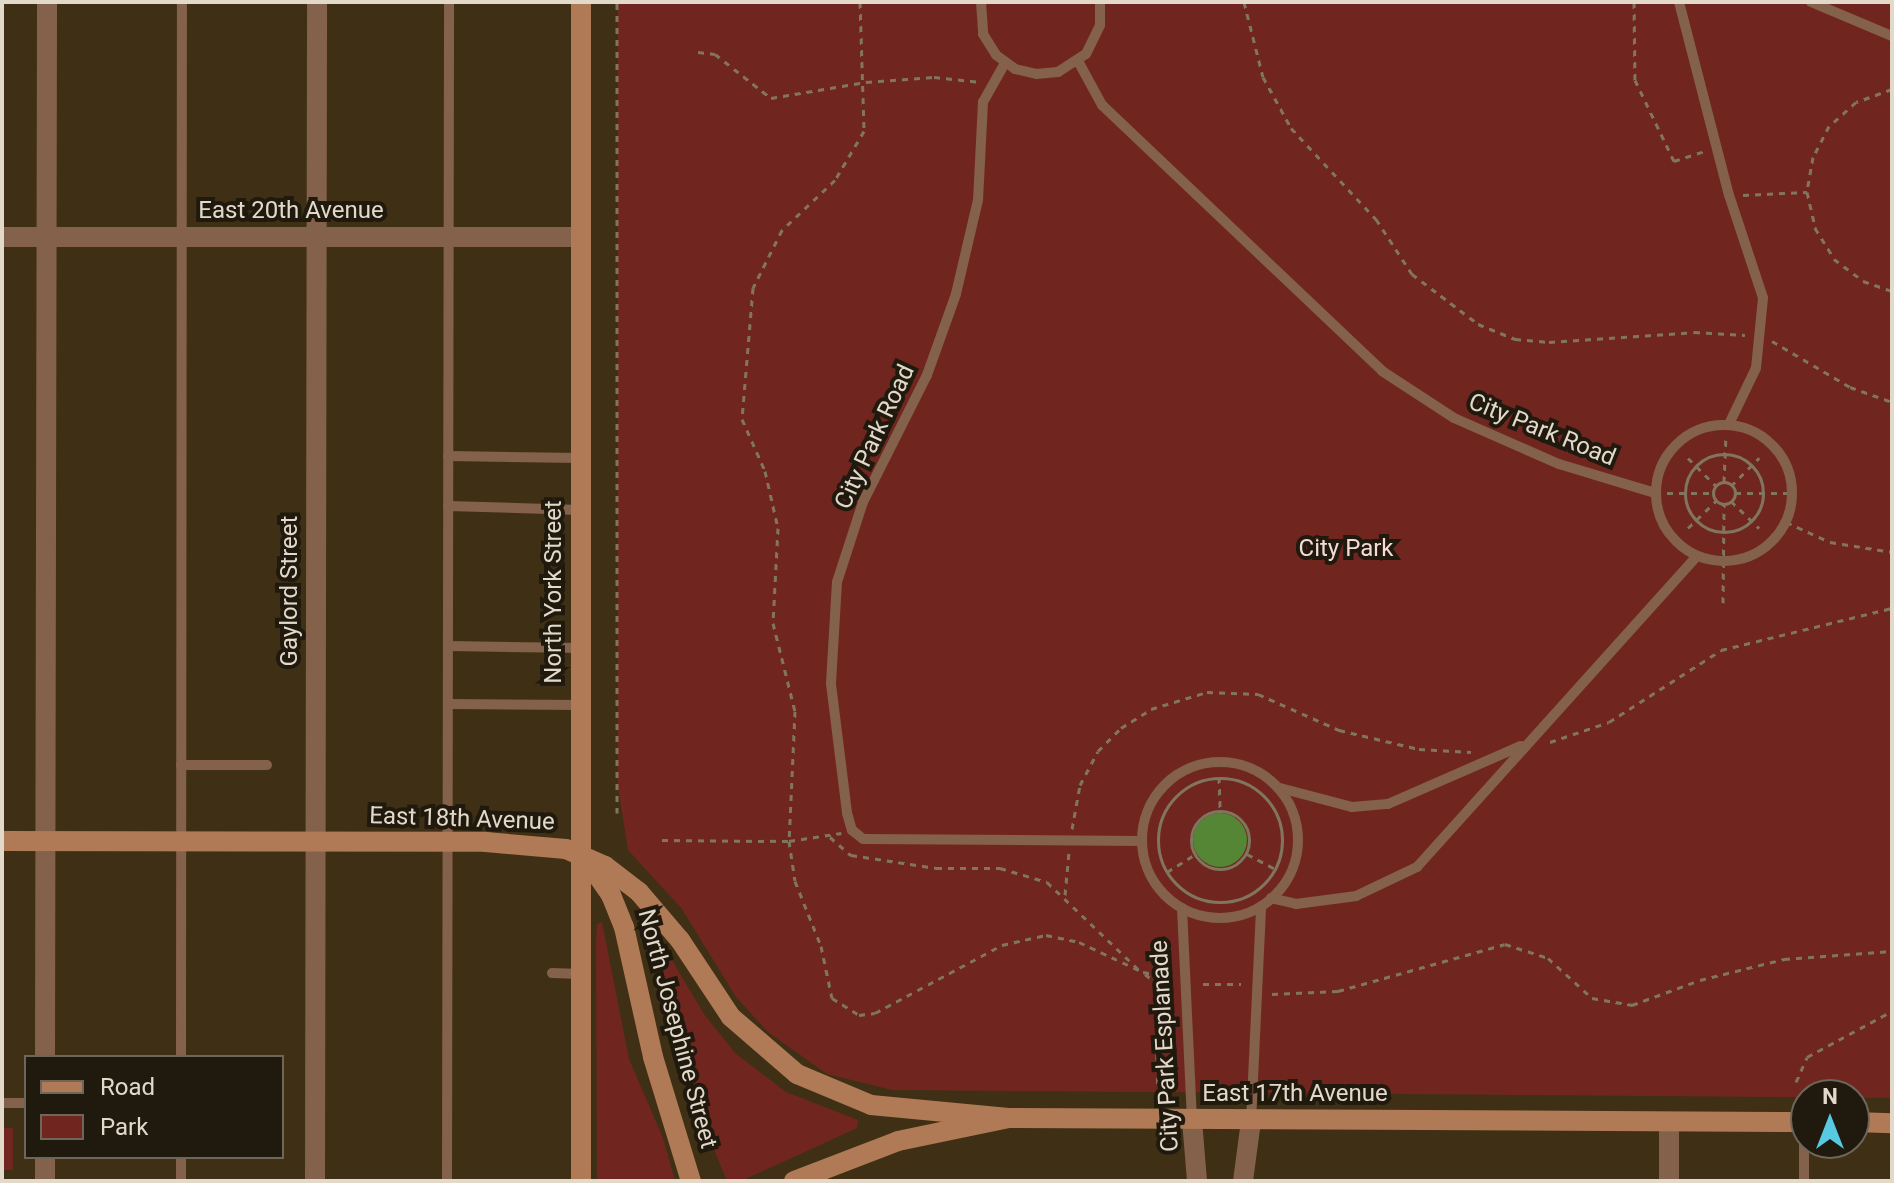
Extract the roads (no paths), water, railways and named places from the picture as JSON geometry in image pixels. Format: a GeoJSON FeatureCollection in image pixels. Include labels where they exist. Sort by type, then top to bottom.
{"type":"FeatureCollection","features":[{"type":"Feature","properties":{"kind":"main road","name":"North York Street"},"geometry":{"type":"LineString","coordinates":[[581,2],[581,1181]]}},
{"type":"Feature","properties":{"kind":"main road","name":"East 18th Avenue"},"geometry":{"type":"LineString","coordinates":[[2,841],[448,842],[534,844],[581,853],[639,892],[675,933],[731,1017],[786,1067],[837,1095],[871,1105],[1008,1118]]}},
{"type":"Feature","properties":{"kind":"main road","name":"North Josephine Street"},"geometry":{"type":"LineString","coordinates":[[581,853],[608,889],[624,927],[656,1068],[691,1181]]}},
{"type":"Feature","properties":{"kind":"main road","name":"East 17th Avenue"},"geometry":{"type":"LineString","coordinates":[[794,1181],[898,1141],[1008,1118],[1790,1122]]}},
{"type":"Feature","properties":{"kind":"main road"},"geometry":{"type":"LineString","coordinates":[[1870,1122],[1892,1123]]}},
{"type":"Feature","properties":{"kind":"main road"},"geometry":{"type":"LineString","coordinates":[[581,1145],[588,1181]]}},
{"type":"Feature","properties":{"kind":"street"},"geometry":{"type":"LineString","coordinates":[[45,1055],[47,2]]}},
{"type":"Feature","properties":{"kind":"street","name":"Gaylord Street"},"geometry":{"type":"LineString","coordinates":[[315,1181],[317,2]]}},
{"type":"Feature","properties":{"kind":"street","name":"East 20th Avenue"},"geometry":{"type":"LineString","coordinates":[[2,237],[580,237]]}},
{"type":"Feature","properties":{"kind":"street","name":"City Park Esplanade"},"geometry":{"type":"LineString","coordinates":[[1192,1120],[1197,1181]]}},
{"type":"Feature","properties":{"kind":"street"},"geometry":{"type":"LineString","coordinates":[[1243,1181],[1251,1121]]}},
{"type":"Feature","properties":{"kind":"street"},"geometry":{"type":"LineString","coordinates":[[1669,1122],[1669,1181]]}},
{"type":"Feature","properties":{"kind":"street"},"geometry":{"type":"LineString","coordinates":[[45,1159],[45,1181]]}},
{"type":"Feature","properties":{"kind":"lane"},"geometry":{"type":"LineString","coordinates":[[181,1055],[182,2]]}},
{"type":"Feature","properties":{"kind":"lane"},"geometry":{"type":"LineString","coordinates":[[447,1181],[452,975],[448,842],[449,2]]}},
{"type":"Feature","properties":{"kind":"lane"},"geometry":{"type":"LineString","coordinates":[[981,2],[983,34],[1005,63],[1036,74],[1078,61],[1097,36],[1100,2]]}},
{"type":"Feature","properties":{"kind":"lane"},"geometry":{"type":"LineString","coordinates":[[1679,2],[1729,195],[1763,298],[1763,339],[1756,368],[1729,424]]}},
{"type":"Feature","properties":{"kind":"lane"},"geometry":{"type":"LineString","coordinates":[[1811,2],[1892,36]]}},
{"type":"Feature","properties":{"kind":"lane","name":"City Park Road"},"geometry":{"type":"LineString","coordinates":[[1078,61],[1102,105],[1382,371],[1454,418],[1559,464],[1655,493]]}},
{"type":"Feature","properties":{"kind":"lane","name":"City Park Road"},"geometry":{"type":"LineString","coordinates":[[1005,63],[983,102],[978,200],[956,294],[927,375],[863,502],[837,582],[831,684],[852,830],[869,839],[1071,837],[1142,841]]}},
{"type":"Feature","properties":{"kind":"lane"},"geometry":{"type":"LineString","coordinates":[[1729,424],[1772,445],[1787,467],[1792,493],[1786,522],[1762,550],[1723,561],[1697,556],[1667,531],[1655,493],[1660,467],[1675,445],[1698,430],[1729,424]]}},
{"type":"Feature","properties":{"kind":"lane"},"geometry":{"type":"LineString","coordinates":[[448,456],[580,458]]}},
{"type":"Feature","properties":{"kind":"lane"},"geometry":{"type":"LineString","coordinates":[[448,506],[580,510]]}},
{"type":"Feature","properties":{"kind":"lane"},"geometry":{"type":"LineString","coordinates":[[1271,898],[1296,904],[1356,896],[1417,867],[1697,556]]}},
{"type":"Feature","properties":{"kind":"lane"},"geometry":{"type":"LineString","coordinates":[[448,646],[581,648]]}},
{"type":"Feature","properties":{"kind":"lane"},"geometry":{"type":"LineString","coordinates":[[448,704],[581,705]]}},
{"type":"Feature","properties":{"kind":"lane"},"geometry":{"type":"LineString","coordinates":[[1279,788],[1352,807],[1388,804],[1527,744]]}},
{"type":"Feature","properties":{"kind":"lane"},"geometry":{"type":"LineString","coordinates":[[1233,762],[1258,771],[1279,788],[1294,811],[1298,852],[1289,877],[1261,906],[1222,918],[1182,908],[1153,880],[1142,841],[1152,802],[1169,781],[1192,767],[1233,762]]}},
{"type":"Feature","properties":{"kind":"lane"},"geometry":{"type":"LineString","coordinates":[[181,765],[267,765]]}},
{"type":"Feature","properties":{"kind":"lane"},"geometry":{"type":"LineString","coordinates":[[1251,1121],[1261,906]]}},
{"type":"Feature","properties":{"kind":"lane","name":"City Park Esplanade"},"geometry":{"type":"LineString","coordinates":[[1182,908],[1192,1120]]}},
{"type":"Feature","properties":{"kind":"lane"},"geometry":{"type":"LineString","coordinates":[[552,973],[581,974]]}},
{"type":"Feature","properties":{"kind":"lane"},"geometry":{"type":"LineString","coordinates":[[2,1103],[24,1103]]}},
{"type":"Feature","properties":{"kind":"lane"},"geometry":{"type":"LineString","coordinates":[[181,1159],[181,1181]]}},
{"type":"Feature","properties":{"kind":"lane"},"geometry":{"type":"LineString","coordinates":[[1804,1159],[1804,1181]]}},
{"type":"Feature","properties":{"kind":"park label","name":"City Park"},"geometry":{"type":"Point","coordinates":[1346,549]}}]}
